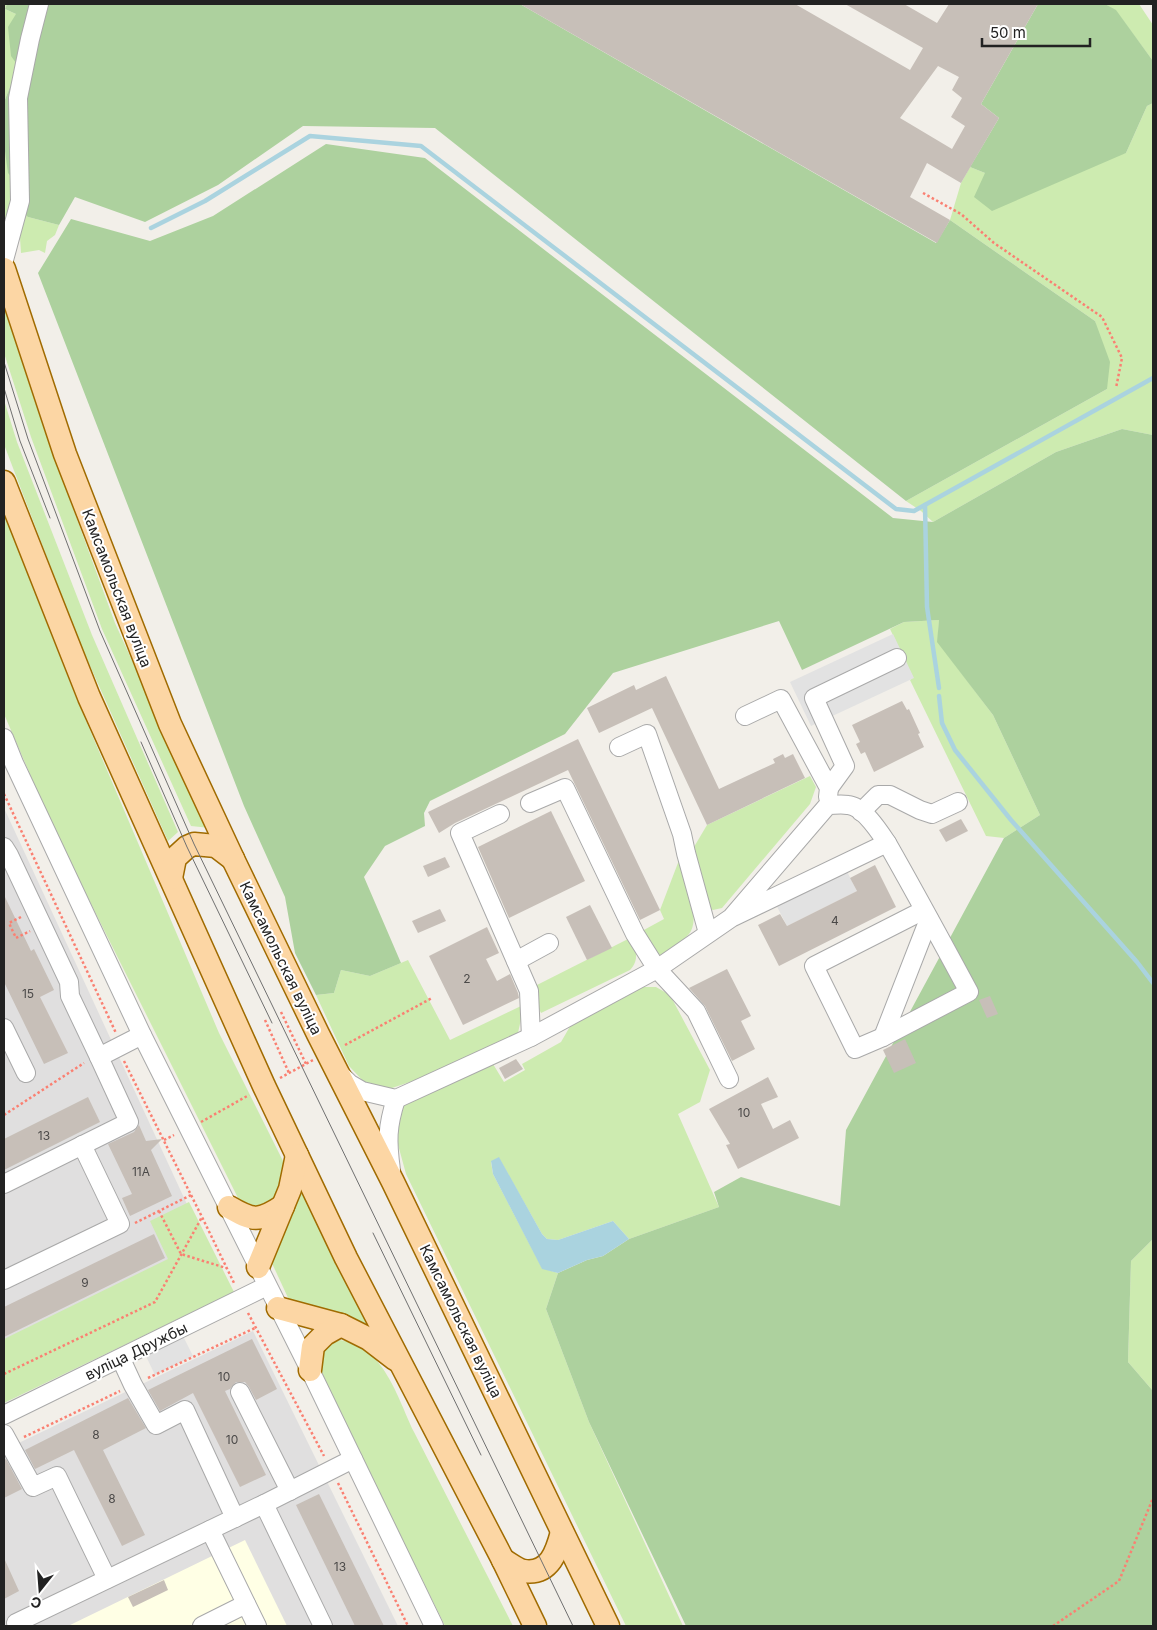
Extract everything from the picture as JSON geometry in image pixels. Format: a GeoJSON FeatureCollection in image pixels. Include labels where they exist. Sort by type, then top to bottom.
{"type":"FeatureCollection","features":[{"type":"Feature","properties":{"kind":"main road","name":"Камсамольская вуліца"},"geometry":{"type":"LineString","coordinates":[[4,269],[65,454],[170,724],[233,860],[393,1182],[608,1626]]}},
{"type":"Feature","properties":{"kind":"main road"},"geometry":{"type":"LineString","coordinates":[[4,482],[90,697],[264,1086],[346,1258],[503,1560],[535,1626]]}},
{"type":"Feature","properties":{"kind":"main road"},"geometry":{"type":"LineString","coordinates":[[171,878],[175,858],[187,847],[194,844],[216,846],[233,860]]}},
{"type":"Feature","properties":{"kind":"main road"},"geometry":{"type":"LineString","coordinates":[[263,1277],[283,1206],[290,1189],[297,1155]]}},
{"type":"Feature","properties":{"kind":"main road"},"geometry":{"type":"LineString","coordinates":[[229,1207],[248,1218],[267,1217],[283,1206]]}},
{"type":"Feature","properties":{"kind":"main road"},"geometry":{"type":"LineString","coordinates":[[278,1308],[341,1325],[369,1339],[401,1364]]}},
{"type":"Feature","properties":{"kind":"main road"},"geometry":{"type":"LineString","coordinates":[[310,1370],[313,1346],[325,1334],[341,1325]]}},
{"type":"Feature","properties":{"kind":"main road"},"geometry":{"type":"LineString","coordinates":[[503,1560],[523,1571],[544,1568],[555,1555],[562,1532]]}},
{"type":"Feature","properties":{"kind":"street"},"geometry":{"type":"LineString","coordinates":[[4,260],[20,201],[18,98],[39,4]]}},
{"type":"Feature","properties":{"kind":"street"},"geometry":{"type":"LineString","coordinates":[[730,918],[828,796],[845,766],[814,698],[897,658]]}},
{"type":"Feature","properties":{"kind":"street"},"geometry":{"type":"LineString","coordinates":[[745,716],[781,699],[828,796],[850,805],[873,823],[887,843],[927,914],[969,992],[855,1049],[814,966],[927,914]]}},
{"type":"Feature","properties":{"kind":"street"},"geometry":{"type":"LineString","coordinates":[[619,747],[647,734],[682,834],[708,933]]}},
{"type":"Feature","properties":{"kind":"street"},"geometry":{"type":"LineString","coordinates":[[4,738],[9,765],[310,1370],[434,1626]]}},
{"type":"Feature","properties":{"kind":"street"},"geometry":{"type":"LineString","coordinates":[[530,803],[566,788],[635,934],[656,969],[696,1011],[729,1079]]}},
{"type":"Feature","properties":{"kind":"street"},"geometry":{"type":"LineString","coordinates":[[861,812],[878,795],[890,795],[932,814],[958,802]]}},
{"type":"Feature","properties":{"kind":"street"},"geometry":{"type":"LineString","coordinates":[[500,814],[460,833],[529,991],[531,1037]]}},
{"type":"Feature","properties":{"kind":"street"},"geometry":{"type":"LineString","coordinates":[[333,1063],[350,1084],[362,1090],[396,1099],[531,1037],[656,969],[730,918],[887,843]]}},
{"type":"Feature","properties":{"kind":"street"},"geometry":{"type":"LineString","coordinates":[[4,847],[70,982],[70,996],[129,1122],[4,1184]]}},
{"type":"Feature","properties":{"kind":"street"},"geometry":{"type":"LineString","coordinates":[[882,1037],[927,914]]}},
{"type":"Feature","properties":{"kind":"street"},"geometry":{"type":"LineString","coordinates":[[516,961],[549,943]]}},
{"type":"Feature","properties":{"kind":"street"},"geometry":{"type":"LineString","coordinates":[[4,1028],[26,1073]]}},
{"type":"Feature","properties":{"kind":"street"},"geometry":{"type":"LineString","coordinates":[[99,1056],[142,1035]]}},
{"type":"Feature","properties":{"kind":"street"},"geometry":{"type":"LineString","coordinates":[[393,1182],[388,1148],[388,1130],[389,1120],[396,1099]]}},
{"type":"Feature","properties":{"kind":"street"},"geometry":{"type":"LineString","coordinates":[[4,1280],[120,1224],[82,1145]]}},
{"type":"Feature","properties":{"kind":"street","name":"вуліца Дружбы"},"geometry":{"type":"LineString","coordinates":[[4,1415],[241,1299],[263,1277]]}},
{"type":"Feature","properties":{"kind":"street"},"geometry":{"type":"LineString","coordinates":[[121,1358],[133,1385],[156,1425],[185,1410],[235,1518]]}},
{"type":"Feature","properties":{"kind":"street"},"geometry":{"type":"LineString","coordinates":[[240,1392],[290,1491]]}},
{"type":"Feature","properties":{"kind":"street"},"geometry":{"type":"LineString","coordinates":[[4,1434],[33,1487],[57,1476],[107,1579]]}},
{"type":"Feature","properties":{"kind":"street"},"geometry":{"type":"LineString","coordinates":[[18,1626],[16,1623],[264,1504],[353,1459]]}},
{"type":"Feature","properties":{"kind":"street"},"geometry":{"type":"LineString","coordinates":[[264,1504],[323,1626]]}},
{"type":"Feature","properties":{"kind":"street"},"geometry":{"type":"LineString","coordinates":[[210,1530],[257,1626]]}},
{"type":"Feature","properties":{"kind":"street"},"geometry":{"type":"LineString","coordinates":[[202,1626],[246,1604]]}},
{"type":"Feature","properties":{"kind":"path"},"geometry":{"type":"LineString","coordinates":[[923,193],[961,214],[994,243],[1102,317],[1122,358],[1116,388]]}},
{"type":"Feature","properties":{"kind":"path"},"geometry":{"type":"LineString","coordinates":[[4,794],[117,1034],[118,1047],[255,1328]]}},
{"type":"Feature","properties":{"kind":"path"},"geometry":{"type":"LineString","coordinates":[[16,919],[9,923],[16,938],[24,934]]}},
{"type":"Feature","properties":{"kind":"path"},"geometry":{"type":"LineString","coordinates":[[164,1140],[190,1128],[306,1064],[333,1063],[432,998]]}},
{"type":"Feature","properties":{"kind":"path"},"geometry":{"type":"LineString","coordinates":[[281,1012],[306,1064]]}},
{"type":"Feature","properties":{"kind":"path"},"geometry":{"type":"LineString","coordinates":[[265,1020],[289,1073]]}},
{"type":"Feature","properties":{"kind":"path"},"geometry":{"type":"LineString","coordinates":[[4,1115],[81,1064],[99,1056]]}},
{"type":"Feature","properties":{"kind":"path"},"geometry":{"type":"LineString","coordinates":[[120,1224],[128,1227],[191,1195]]}},
{"type":"Feature","properties":{"kind":"path"},"geometry":{"type":"LineString","coordinates":[[159,1211],[181,1254],[226,1268]]}},
{"type":"Feature","properties":{"kind":"path"},"geometry":{"type":"LineString","coordinates":[[4,1374],[155,1302],[202,1216]]}},
{"type":"Feature","properties":{"kind":"path"},"geometry":{"type":"LineString","coordinates":[[1053,1626],[1119,1581],[1153,1498]]}},
{"type":"Feature","properties":{"kind":"shaded area"},"geometry":{"type":"Polygon","coordinates":[[[893,634],[914,678],[811,726],[790,682],[893,634]]]}},
{"type":"Feature","properties":{"kind":"shaded area"},"geometry":{"type":"Polygon","coordinates":[[[4,808],[215,1265],[4,1368],[4,808]]]}},
{"type":"Feature","properties":{"kind":"shaded area"},"geometry":{"type":"Polygon","coordinates":[[[840,858],[857,891],[787,926],[770,893],[840,858]]]}},
{"type":"Feature","properties":{"kind":"shaded area"},"geometry":{"type":"Polygon","coordinates":[[[253,1331],[398,1626],[4,1626],[4,1450],[253,1331]]]}},
{"type":"Feature","properties":{"kind":"shaded area"},"geometry":{"type":"Polygon","coordinates":[[[182,1334],[193,1356],[155,1375],[144,1352],[182,1334]]]}},
{"type":"Feature","properties":{"kind":"shaded area"},"geometry":{"type":"Polygon","coordinates":[[[245,1540],[287,1626],[68,1626],[245,1540]]]}},
{"type":"Feature","properties":{"kind":"green space"},"geometry":{"type":"Polygon","coordinates":[[[4,4],[7,4],[5,9],[16,14],[16,63],[14,77],[4,102],[4,4]]]}},
{"type":"Feature","properties":{"kind":"green space"},"geometry":{"type":"Polygon","coordinates":[[[7,4],[520,4],[936,243],[950,220],[1095,321],[1110,362],[1107,389],[906,501],[435,128],[303,126],[218,185],[145,222],[75,197],[59,225],[28,217],[23,212],[16,182],[8,173],[4,144],[4,102],[14,77],[16,63],[11,56],[8,27],[16,14],[5,9],[7,4]]]}},
{"type":"Feature","properties":{"kind":"green space"},"geometry":{"type":"Polygon","coordinates":[[[1038,4],[1105,4],[1116,10],[1153,61],[1153,103],[1147,106],[1126,153],[992,211],[974,197],[985,173],[970,167],[999,118],[981,104],[1038,4]]]}},
{"type":"Feature","properties":{"kind":"green space"},"geometry":{"type":"Polygon","coordinates":[[[1105,4],[1139,4],[1153,25],[1153,61],[1116,11],[1105,4]]]}},
{"type":"Feature","properties":{"kind":"green space"},"geometry":{"type":"Polygon","coordinates":[[[1153,103],[1153,435],[1122,429],[1056,452],[933,522],[906,501],[1107,389],[1095,321],[950,220],[961,183],[970,167],[985,173],[1126,153],[1147,106],[1153,103]]]}},
{"type":"Feature","properties":{"kind":"green space"},"geometry":{"type":"Polygon","coordinates":[[[4,144],[28,217],[59,225],[55,235],[47,241],[45,253],[39,250],[21,253],[20,238],[14,222],[7,228],[4,220],[4,144]]]}},
{"type":"Feature","properties":{"kind":"green space"},"geometry":{"type":"Polygon","coordinates":[[[326,144],[425,158],[893,518],[933,522],[1056,452],[1122,429],[1153,435],[1153,1239],[1131,1261],[1128,1362],[1153,1391],[1153,1626],[686,1626],[589,1422],[546,1309],[558,1273],[587,1260],[603,1256],[629,1239],[719,1207],[714,1192],[741,1177],[840,1206],[846,1130],[1004,838],[1040,815],[993,715],[937,642],[939,620],[904,622],[802,670],[779,621],[613,673],[565,734],[430,801],[424,813],[425,826],[385,846],[364,877],[401,963],[370,976],[341,970],[334,993],[316,995],[295,953],[285,897],[244,806],[38,273],[71,219],[150,241],[213,216],[326,144]]]}},
{"type":"Feature","properties":{"kind":"green space"},"geometry":{"type":"Polygon","coordinates":[[[4,307],[45,432],[115,623],[210,828],[191,826],[102,629],[31,437],[4,353],[4,307]]]}},
{"type":"Feature","properties":{"kind":"green space"},"geometry":{"type":"Polygon","coordinates":[[[4,400],[17,442],[92,635],[178,832],[168,841],[79,641],[5,447],[4,400]]]}},
{"type":"Feature","properties":{"kind":"green space"},"geometry":{"type":"Polygon","coordinates":[[[4,514],[75,695],[219,1033],[284,1163],[280,1190],[273,1200],[264,1206],[254,1207],[239,1200],[54,830],[4,714],[4,514]]]}},
{"type":"Feature","properties":{"kind":"green space"},"geometry":{"type":"Polygon","coordinates":[[[939,620],[938,642],[993,715],[1040,815],[1004,838],[986,836],[910,680],[913,677],[890,629],[904,622],[939,620]]]}},
{"type":"Feature","properties":{"kind":"green space"},"geometry":{"type":"Polygon","coordinates":[[[810,776],[816,787],[810,804],[722,908],[713,910],[707,907],[691,852],[707,825],[810,776]]]}},
{"type":"Feature","properties":{"kind":"green space"},"geometry":{"type":"Polygon","coordinates":[[[681,855],[693,907],[693,927],[689,934],[679,942],[661,955],[656,954],[642,931],[664,919],[660,910],[681,855]]]}},
{"type":"Feature","properties":{"kind":"green space"},"geometry":{"type":"Polygon","coordinates":[[[630,938],[634,946],[636,958],[630,970],[541,1013],[532,995],[533,987],[630,938]]]}},
{"type":"Feature","properties":{"kind":"green space"},"geometry":{"type":"Polygon","coordinates":[[[408,960],[450,1040],[521,1006],[523,1010],[518,1033],[419,1079],[383,1091],[364,1082],[349,1066],[316,995],[334,993],[341,970],[370,976],[408,960]]]}},
{"type":"Feature","properties":{"kind":"green space"},"geometry":{"type":"Polygon","coordinates":[[[641,987],[656,987],[670,995],[710,1070],[700,1102],[678,1114],[719,1207],[629,1239],[613,1221],[558,1240],[547,1239],[542,1234],[499,1158],[491,1162],[493,1174],[542,1268],[558,1273],[546,1309],[589,1422],[683,1626],[626,1626],[406,1174],[394,1130],[398,1105],[493,1064],[504,1082],[525,1070],[522,1064],[561,1042],[572,1023],[641,987]]]}},
{"type":"Feature","properties":{"kind":"green space"},"geometry":{"type":"Polygon","coordinates":[[[300,1187],[371,1328],[290,1302],[270,1259],[300,1187]]]}},
{"type":"Feature","properties":{"kind":"green space"},"geometry":{"type":"Polygon","coordinates":[[[189,1202],[234,1292],[4,1403],[4,1339],[168,1259],[150,1221],[189,1202]]]}},
{"type":"Feature","properties":{"kind":"green space"},"geometry":{"type":"Polygon","coordinates":[[[1153,1239],[1153,1391],[1128,1362],[1131,1261],[1153,1239]]]}},
{"type":"Feature","properties":{"kind":"green space"},"geometry":{"type":"Polygon","coordinates":[[[340,1340],[355,1344],[368,1352],[387,1375],[513,1626],[445,1626],[319,1369],[322,1351],[340,1340]]]}},
{"type":"Feature","properties":{"kind":"water"},"geometry":{"type":"Polygon","coordinates":[[[499,1157],[542,1234],[547,1239],[558,1240],[613,1221],[629,1239],[603,1256],[587,1260],[558,1273],[542,1269],[493,1174],[491,1161],[499,1157]]]}},
{"type":"Feature","properties":{"kind":"building"},"geometry":{"type":"Polygon","coordinates":[[[520,4],[795,4],[910,70],[923,48],[845,4],[904,4],[937,23],[949,4],[1038,4],[981,104],[999,118],[961,183],[927,163],[910,197],[950,220],[937,243],[520,4]],[[938,66],[900,118],[952,149],[965,126],[951,117],[962,98],[952,90],[959,77],[938,66]]]}},
{"type":"Feature","properties":{"kind":"building"},"geometry":{"type":"Polygon","coordinates":[[[666,676],[719,789],[775,763],[773,759],[783,754],[785,758],[793,754],[805,778],[707,825],[652,708],[599,733],[587,708],[634,685],[636,690],[666,676]]]}},
{"type":"Feature","properties":{"kind":"building"},"geometry":{"type":"Polygon","coordinates":[[[902,701],[907,710],[909,709],[924,747],[874,772],[865,752],[861,754],[856,744],[860,742],[852,725],[902,701]]]}},
{"type":"Feature","properties":{"kind":"building"},"geometry":{"type":"Polygon","coordinates":[[[578,739],[660,910],[640,920],[568,770],[455,823],[439,833],[428,812],[578,739]]]}},
{"type":"Feature","properties":{"kind":"building"},"geometry":{"type":"Polygon","coordinates":[[[551,811],[585,881],[509,918],[478,847],[551,811]]]}},
{"type":"Feature","properties":{"kind":"building"},"geometry":{"type":"Polygon","coordinates":[[[961,819],[968,831],[946,842],[939,830],[961,819]]]}},
{"type":"Feature","properties":{"kind":"building"},"geometry":{"type":"Polygon","coordinates":[[[445,857],[450,867],[428,877],[423,866],[445,857]]]}},
{"type":"Feature","properties":{"kind":"building"},"geometry":{"type":"Polygon","coordinates":[[[875,865],[896,907],[779,966],[758,925],[780,914],[787,926],[857,891],[850,878],[875,865]]]}},
{"type":"Feature","properties":{"kind":"building"},"geometry":{"type":"Polygon","coordinates":[[[4,895],[31,951],[34,949],[54,990],[40,997],[68,1053],[44,1064],[4,982],[4,895]]]}},
{"type":"Feature","properties":{"kind":"building"},"geometry":{"type":"Polygon","coordinates":[[[590,905],[612,948],[587,960],[566,917],[590,905]]]}},
{"type":"Feature","properties":{"kind":"building"},"geometry":{"type":"Polygon","coordinates":[[[440,909],[446,921],[418,933],[412,921],[440,909]]]}},
{"type":"Feature","properties":{"kind":"building"},"geometry":{"type":"Polygon","coordinates":[[[487,927],[499,953],[486,959],[497,981],[510,974],[519,998],[463,1025],[429,956],[487,927]]]}},
{"type":"Feature","properties":{"kind":"building"},"geometry":{"type":"Polygon","coordinates":[[[727,969],[751,1016],[741,1021],[755,1049],[732,1061],[705,1006],[689,988],[727,969]]]}},
{"type":"Feature","properties":{"kind":"building"},"geometry":{"type":"Polygon","coordinates":[[[990,996],[998,1014],[987,1018],[979,1000],[990,996]]]}},
{"type":"Feature","properties":{"kind":"building"},"geometry":{"type":"Polygon","coordinates":[[[905,1039],[916,1063],[894,1073],[883,1050],[905,1039]]]}},
{"type":"Feature","properties":{"kind":"building"},"geometry":{"type":"Polygon","coordinates":[[[516,1059],[523,1069],[505,1079],[499,1068],[516,1059]]]}},
{"type":"Feature","properties":{"kind":"building"},"geometry":{"type":"Polygon","coordinates":[[[768,1077],[778,1097],[761,1104],[773,1129],[790,1120],[799,1138],[738,1169],[726,1145],[730,1144],[709,1109],[768,1077]]]}},
{"type":"Feature","properties":{"kind":"building"},"geometry":{"type":"Polygon","coordinates":[[[88,1097],[100,1122],[4,1170],[4,1139],[88,1097]]]}},
{"type":"Feature","properties":{"kind":"building"},"geometry":{"type":"Polygon","coordinates":[[[139,1125],[146,1141],[162,1139],[151,1150],[172,1196],[130,1216],[122,1198],[132,1194],[108,1144],[134,1132],[139,1125]]]}},
{"type":"Feature","properties":{"kind":"building"},"geometry":{"type":"Polygon","coordinates":[[[154,1234],[165,1258],[4,1337],[4,1307],[154,1234]]]}},
{"type":"Feature","properties":{"kind":"building"},"geometry":{"type":"Polygon","coordinates":[[[252,1339],[277,1389],[256,1400],[245,1382],[236,1382],[230,1389],[225,1391],[266,1475],[240,1487],[193,1393],[160,1411],[148,1390],[252,1339]]]}},
{"type":"Feature","properties":{"kind":"building"},"geometry":{"type":"Polygon","coordinates":[[[128,1398],[146,1428],[103,1450],[145,1535],[122,1546],[74,1450],[35,1469],[25,1450],[128,1398]]]}},
{"type":"Feature","properties":{"kind":"building"},"geometry":{"type":"Polygon","coordinates":[[[6,1459],[22,1489],[4,1498],[4,1460],[6,1459]]]}},
{"type":"Feature","properties":{"kind":"building"},"geometry":{"type":"Polygon","coordinates":[[[319,1494],[384,1626],[355,1626],[296,1505],[319,1494]]]}},
{"type":"Feature","properties":{"kind":"building"},"geometry":{"type":"Polygon","coordinates":[[[4,1558],[19,1591],[4,1599],[4,1558]]]}},
{"type":"Feature","properties":{"kind":"building"},"geometry":{"type":"Polygon","coordinates":[[[164,1580],[168,1590],[133,1607],[128,1597],[164,1580]]]}},
{"type":"Feature","properties":{"kind":"waterway"},"geometry":{"type":"LineString","coordinates":[[151,228],[205,201],[310,136],[421,146],[896,509],[914,511],[1153,378]]}},
{"type":"Feature","properties":{"kind":"waterway"},"geometry":{"type":"LineString","coordinates":[[925,505],[927,607],[939,688]]}},
{"type":"Feature","properties":{"kind":"waterway"},"geometry":{"type":"LineString","coordinates":[[939,696],[942,723],[955,750],[1011,820],[1137,962],[1153,983]]}},
{"type":"Feature","properties":{"kind":"tram line"},"geometry":{"type":"LineString","coordinates":[[4,362],[28,439],[100,631],[194,844],[573,1626]]}},
{"type":"Feature","properties":{"kind":"tram line"},"geometry":{"type":"LineString","coordinates":[[4,388],[20,441],[50,518]]}},
{"type":"Feature","properties":{"kind":"tram line"},"geometry":{"type":"LineString","coordinates":[[141,742],[187,847],[272,1023]]}},
{"type":"Feature","properties":{"kind":"tram line"},"geometry":{"type":"LineString","coordinates":[[373,1233],[481,1455]]}}]}
